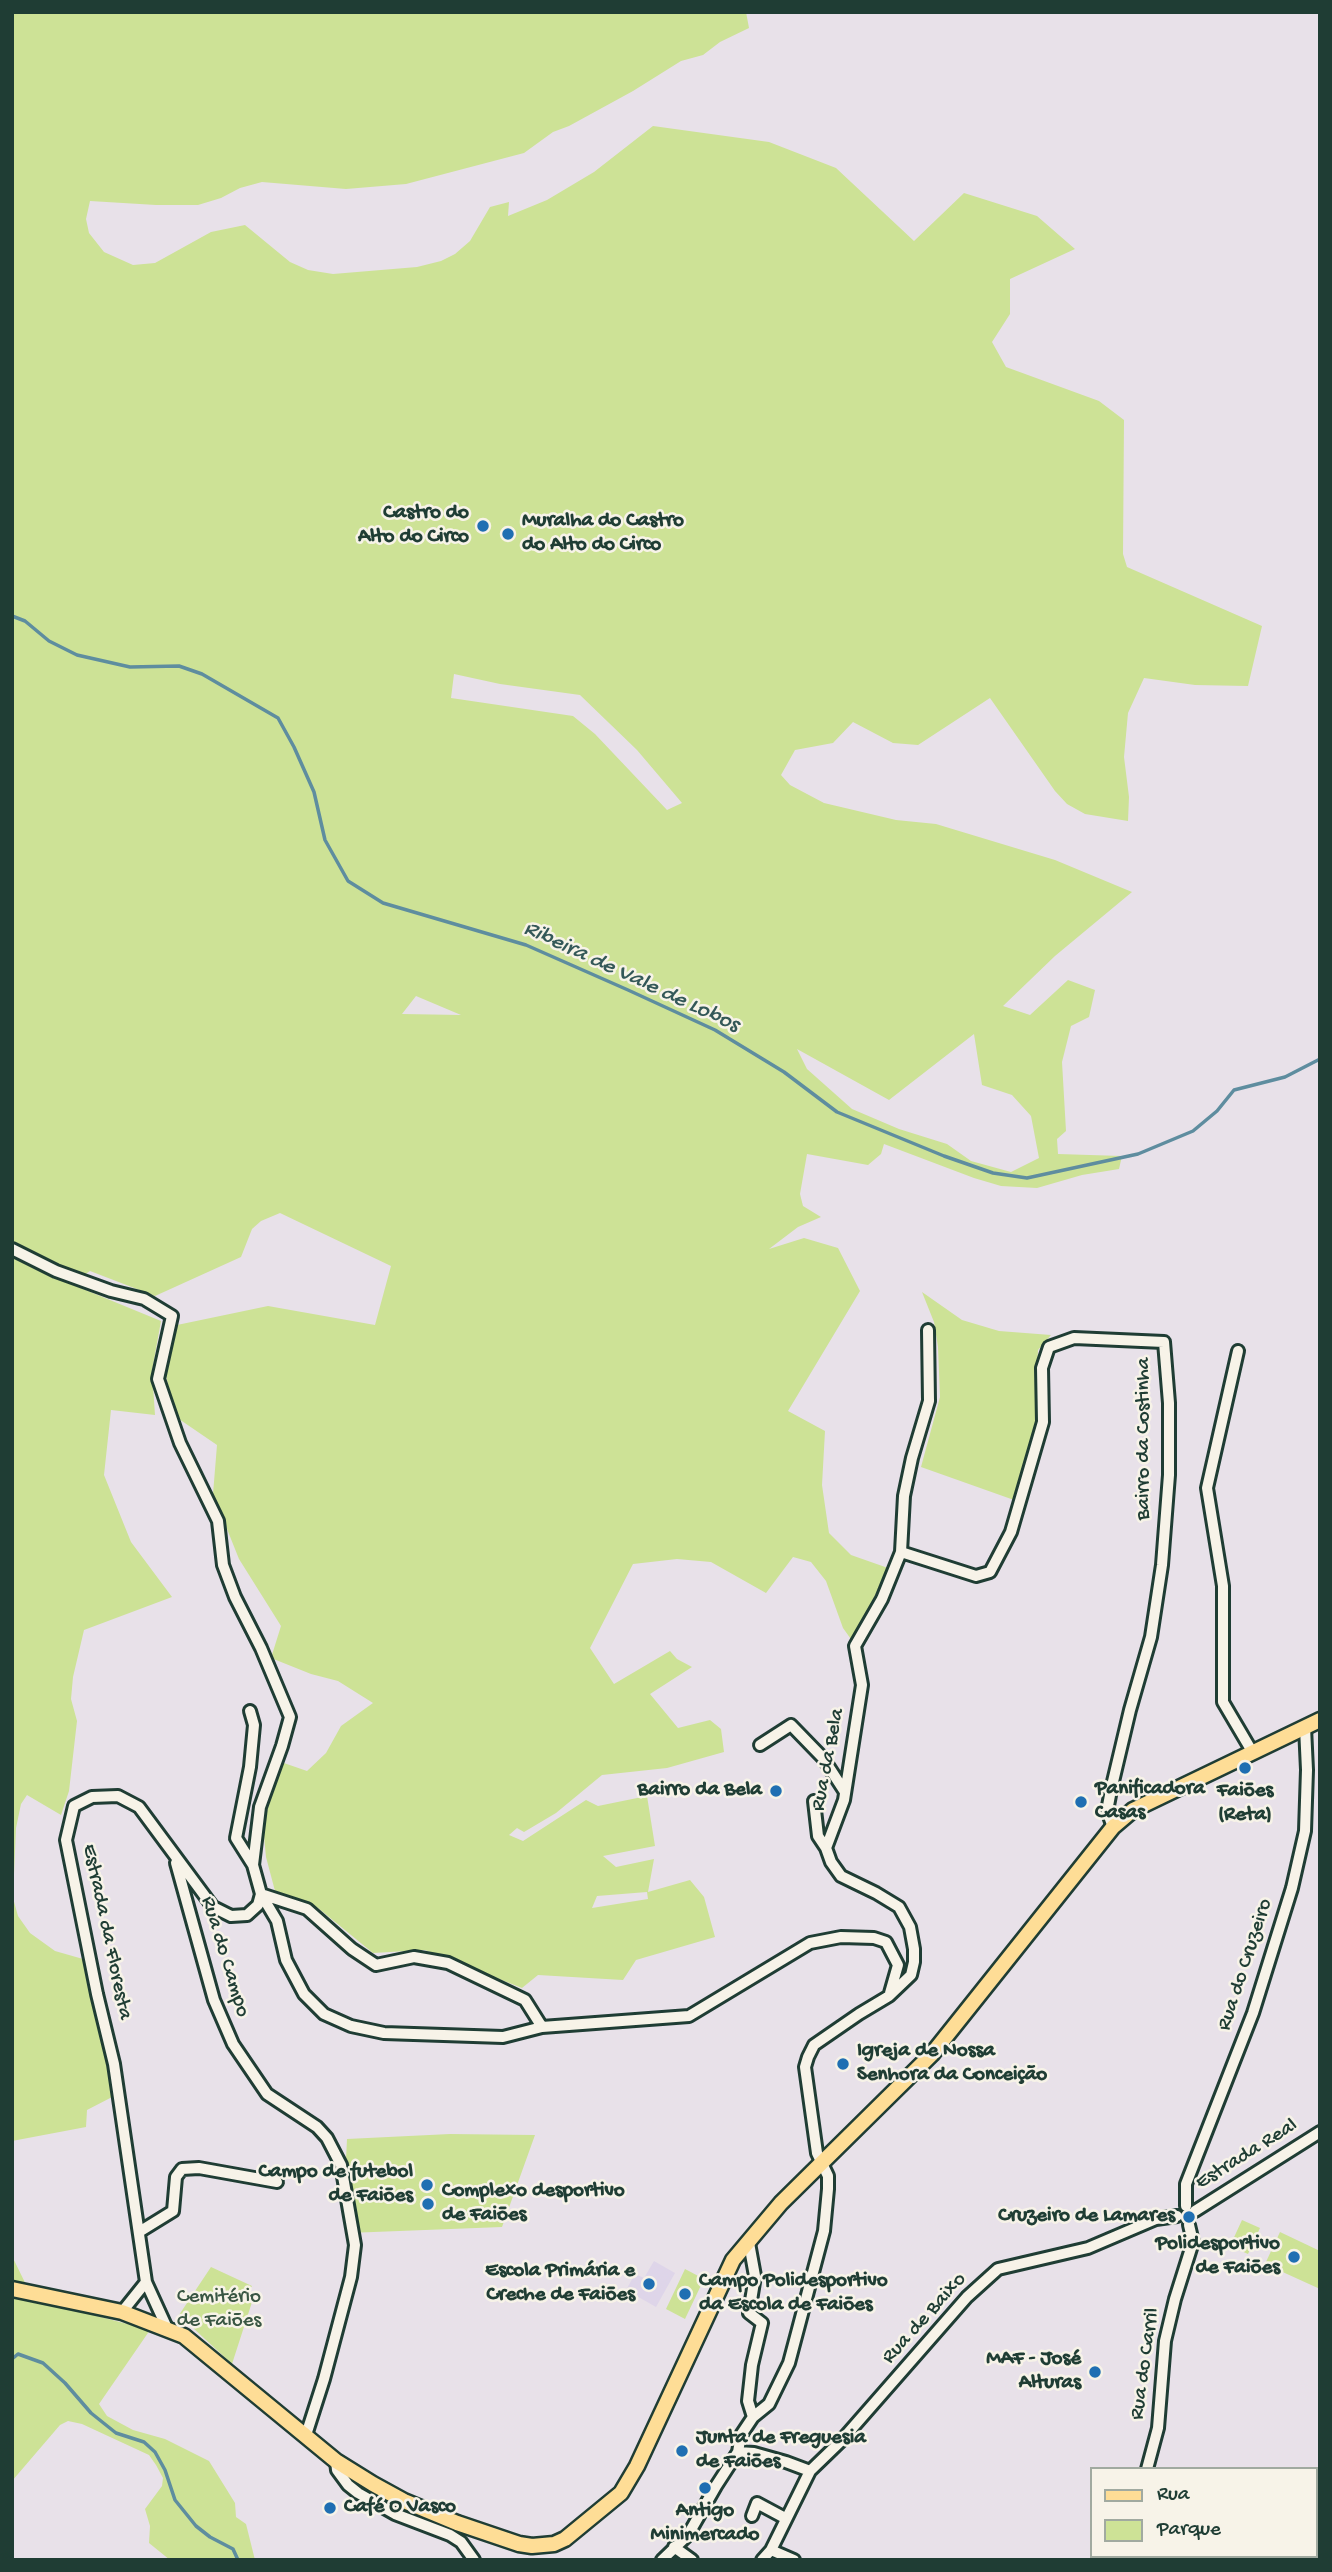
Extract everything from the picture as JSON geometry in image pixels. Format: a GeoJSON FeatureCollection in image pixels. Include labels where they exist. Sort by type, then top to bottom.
{"type":"FeatureCollection","features":[{"type":"Feature","properties":{"kind":"main road"},"geometry":{"type":"LineString","coordinates":[[12,2289],[122,2312],[167,2328],[184,2336],[336,2461],[404,2501],[457,2523],[532,2546],[554,2544],[565,2539],[621,2493],[637,2466],[733,2259],[782,2203],[932,2054],[1112,1827],[1133,1810],[1320,1720]]}},
{"type":"Feature","properties":{"kind":"street"},"geometry":{"type":"LineString","coordinates":[[12,1250],[56,1271],[111,1291],[144,1299],[172,1316],[158,1379],[180,1443],[218,1521],[223,1566],[235,1597],[261,1648],[290,1717],[260,1807],[253,1865]]}},
{"type":"Feature","properties":{"kind":"street"},"geometry":{"type":"LineString","coordinates":[[901,1552],[904,1496],[929,1401],[928,1330]]}},
{"type":"Feature","properties":{"kind":"street","name":"Bairro da Costinha"},"geometry":{"type":"LineString","coordinates":[[901,1552],[976,1576],[990,1572],[1011,1532],[1044,1422],[1042,1368],[1049,1347],[1074,1338],[1164,1342],[1169,1403],[1169,1475],[1162,1565],[1151,1637],[1111,1790],[1107,1811],[1112,1827]]}},
{"type":"Feature","properties":{"kind":"street"},"geometry":{"type":"LineString","coordinates":[[1238,1351],[1207,1488],[1223,1587],[1223,1702],[1253,1753]]}},
{"type":"Feature","properties":{"kind":"street","name":"Rua da Bela"},"geometry":{"type":"LineString","coordinates":[[826,1848],[845,1792],[862,1685],[855,1646],[882,1599],[901,1552]]}},
{"type":"Feature","properties":{"kind":"street"},"geometry":{"type":"LineString","coordinates":[[250,1711],[254,1725],[253,1741],[236,1838],[253,1865],[261,1894],[277,1921],[286,1960],[304,1994],[324,2014],[351,2026],[384,2033],[503,2037],[542,2026],[689,2016],[810,1943],[841,1937],[874,1938],[886,1942],[898,1965],[889,1996]]}},
{"type":"Feature","properties":{"kind":"street"},"geometry":{"type":"LineString","coordinates":[[760,1745],[791,1726],[823,1758],[845,1792]]}},
{"type":"Feature","properties":{"kind":"street","name":"Rua do Cruzeiro"},"geometry":{"type":"LineString","coordinates":[[1190,2209],[1186,2184],[1253,2013],[1292,1888],[1305,1831],[1305,1727]]}},
{"type":"Feature","properties":{"kind":"street","name":"Estrada da Floresta"},"geometry":{"type":"LineString","coordinates":[[167,2328],[146,2282],[114,2064],[66,1840],[74,1806],[92,1797],[118,1796],[139,1807],[213,1907],[231,1916],[247,1915],[258,1905],[261,1894]]}},
{"type":"Feature","properties":{"kind":"street"},"geometry":{"type":"LineString","coordinates":[[662,2560],[688,2535],[738,2452],[741,2435],[752,2417],[769,2404],[789,2363],[824,2231],[828,2176],[817,2154],[805,2067],[808,2057],[814,2045],[889,1996],[911,1975],[914,1949],[910,1927],[899,1907],[841,1876],[818,1836],[814,1801]]}},
{"type":"Feature","properties":{"kind":"street","name":"Rua do Campo"},"geometry":{"type":"LineString","coordinates":[[175,1857],[214,2000],[233,2044],[267,2094],[317,2127],[327,2138],[341,2165],[355,2245],[351,2277],[306,2435]]}},
{"type":"Feature","properties":{"kind":"street"},"geometry":{"type":"LineString","coordinates":[[261,1894],[307,1909],[352,1949],[376,1965],[414,1956],[448,1963],[525,2000],[542,2026]]}},
{"type":"Feature","properties":{"kind":"street","name":"Estrada Real"},"geometry":{"type":"LineString","coordinates":[[1190,2209],[1320,2132]]}},
{"type":"Feature","properties":{"kind":"street"},"geometry":{"type":"LineString","coordinates":[[139,2232],[173,2211],[176,2177],[183,2169],[199,2168],[277,2182]]}},
{"type":"Feature","properties":{"kind":"street"},"geometry":{"type":"LineString","coordinates":[[1190,2209],[1196,2218],[1189,2225],[1182,2224],[1178,2217],[1180,2210],[1190,2209]]}},
{"type":"Feature","properties":{"kind":"street","name":"Rua de Baixo"},"geometry":{"type":"LineString","coordinates":[[762,2560],[771,2550],[810,2471],[841,2441],[967,2297],[999,2269],[1088,2248],[1156,2218],[1178,2217]]}},
{"type":"Feature","properties":{"kind":"street","name":"Rua do Carril"},"geometry":{"type":"LineString","coordinates":[[1148,2467],[1158,2428],[1165,2341],[1193,2242],[1189,2225]]}},
{"type":"Feature","properties":{"kind":"street"},"geometry":{"type":"LineString","coordinates":[[749,2243],[754,2276],[748,2313],[762,2323],[752,2365],[748,2401],[752,2417]]}},
{"type":"Feature","properties":{"kind":"street"},"geometry":{"type":"LineString","coordinates":[[122,2312],[146,2282]]}},
{"type":"Feature","properties":{"kind":"street"},"geometry":{"type":"LineString","coordinates":[[738,2452],[775,2459],[810,2471]]}},
{"type":"Feature","properties":{"kind":"street"},"geometry":{"type":"LineString","coordinates":[[336,2461],[337,2470],[358,2493],[395,2514],[450,2535],[461,2542],[474,2560]]}},
{"type":"Feature","properties":{"kind":"street"},"geometry":{"type":"LineString","coordinates":[[752,2516],[757,2503],[785,2518]]}},
{"type":"Feature","properties":{"kind":"street"},"geometry":{"type":"LineString","coordinates":[[674,2547],[692,2560]]}},
{"type":"Feature","properties":{"kind":"street"},"geometry":{"type":"LineString","coordinates":[[771,2550],[793,2560]]}},
{"type":"Feature","properties":{"kind":"shaded area","name":"Escola Primária e Creche de Faiões"},"geometry":{"type":"Polygon","coordinates":[[[654,2261],[675,2273],[656,2307],[626,2290],[635,2274],[644,2278],[654,2261]]]}},
{"type":"Feature","properties":{"kind":"green space"},"geometry":{"type":"Polygon","coordinates":[[[12,12],[746,12],[749,28],[720,42],[703,55],[681,61],[633,91],[553,132],[524,153],[406,184],[346,189],[262,182],[198,205],[90,201],[86,219],[89,233],[104,252],[133,265],[155,263],[211,232],[245,225],[290,262],[308,270],[333,274],[417,267],[455,254],[470,241],[490,207],[509,202],[508,216],[547,200],[594,172],[653,126],[769,142],[836,168],[914,241],[964,193],[1037,216],[1075,249],[1010,279],[1010,314],[992,342],[1006,367],[1099,401],[1124,420],[1123,554],[1127,567],[1262,626],[1248,686],[1195,685],[1144,678],[1128,713],[1124,757],[1129,797],[1128,821],[1085,814],[1067,804],[990,698],[918,745],[893,743],[853,722],[833,743],[795,750],[781,775],[790,785],[824,803],[896,820],[936,824],[1055,860],[1132,892],[1055,956],[1003,1006],[1030,1015],[1068,980],[1095,990],[1089,1017],[1071,1026],[1062,1062],[1066,1131],[1057,1139],[1058,1154],[1122,1156],[1119,1169],[1082,1175],[1037,1188],[1001,1186],[884,1144],[881,1154],[868,1165],[807,1154],[800,1194],[803,1206],[821,1217],[798,1227],[769,1249],[804,1238],[838,1248],[860,1291],[788,1411],[825,1431],[822,1485],[829,1533],[851,1555],[888,1568],[853,1642],[843,1628],[826,1581],[811,1562],[793,1557],[766,1593],[711,1562],[677,1559],[633,1564],[590,1648],[614,1684],[670,1651],[677,1659],[692,1667],[650,1694],[678,1728],[710,1720],[721,1729],[724,1752],[667,1768],[602,1775],[556,1813],[524,1832],[517,1828],[509,1835],[523,1841],[586,1800],[598,1806],[647,1796],[655,1846],[603,1856],[616,1867],[654,1859],[648,1892],[690,1880],[704,1897],[715,1937],[636,1960],[623,1980],[538,1975],[522,1988],[425,1950],[373,1953],[318,1908],[275,1891],[266,1857],[263,1825],[281,1762],[307,1771],[326,1753],[341,1726],[373,1703],[338,1681],[311,1674],[271,1658],[281,1626],[239,1559],[213,1494],[217,1445],[176,1417],[166,1376],[177,1325],[268,1306],[375,1325],[391,1266],[280,1213],[261,1221],[252,1229],[241,1257],[155,1296],[90,1271],[71,1284],[161,1321],[152,1371],[155,1415],[111,1410],[104,1475],[131,1542],[172,1597],[84,1630],[73,1677],[71,1699],[77,1721],[69,1791],[61,1815],[27,1795],[21,1804],[16,1828],[13,1898],[18,1916],[30,1933],[55,1951],[83,1959],[116,2095],[87,2110],[86,2127],[12,2141],[12,12]],[[454,674],[451,698],[573,716],[595,734],[667,810],[682,803],[637,750],[580,695],[500,684],[454,674]],[[416,996],[402,1014],[461,1015],[416,996]],[[974,1034],[889,1100],[797,1049],[807,1069],[852,1109],[899,1129],[947,1144],[971,1161],[1011,1172],[1039,1158],[1031,1116],[1012,1095],[982,1085],[974,1034]],[[647,1892],[597,1896],[592,1908],[648,1899],[647,1892]]]}},
{"type":"Feature","properties":{"kind":"green space"},"geometry":{"type":"Polygon","coordinates":[[[922,1292],[962,1320],[999,1331],[1051,1335],[1038,1350],[1035,1406],[1037,1424],[1014,1500],[921,1467],[940,1397],[934,1322],[922,1292]]]}},
{"type":"Feature","properties":{"kind":"green space","name":"Complexo desportivo de Faiões"},"geometry":{"type":"Polygon","coordinates":[[[450,2134],[535,2135],[502,2227],[348,2233],[345,2180],[347,2139],[450,2134]]]}},
{"type":"Feature","properties":{"kind":"green space"},"geometry":{"type":"Polygon","coordinates":[[[1242,2220],[1260,2228],[1248,2254],[1230,2246],[1242,2220]]]}},
{"type":"Feature","properties":{"kind":"green space","name":"Polidesportivo de Faiões"},"geometry":{"type":"Polygon","coordinates":[[[1280,2232],[1320,2251],[1320,2289],[1265,2264],[1280,2232]]]}},
{"type":"Feature","properties":{"kind":"green space"},"geometry":{"type":"Polygon","coordinates":[[[12,2256],[33,2299],[150,2330],[99,2404],[107,2416],[133,2430],[165,2439],[209,2461],[235,2503],[236,2517],[246,2524],[255,2560],[170,2560],[149,2543],[150,2526],[145,2509],[162,2486],[163,2478],[156,2465],[149,2455],[82,2424],[68,2421],[60,2425],[12,2481],[12,2256]]]}},
{"type":"Feature","properties":{"kind":"green space","name":"Cemitério de Faiões"},"geometry":{"type":"Polygon","coordinates":[[[211,2267],[252,2286],[245,2296],[253,2299],[232,2364],[179,2315],[211,2267]]]}},
{"type":"Feature","properties":{"kind":"green space","name":"Campo Polidesportivo da Escola de Faiões"},"geometry":{"type":"Polygon","coordinates":[[[685,2269],[704,2279],[685,2319],[666,2309],[685,2269]]]}},
{"type":"Feature","properties":{"kind":"waterway","name":"Ribeira de Vale de Lobos"},"geometry":{"type":"LineString","coordinates":[[12,616],[25,621],[49,641],[77,655],[130,667],[179,666],[202,674],[278,718],[314,792],[325,840],[348,881],[383,903],[526,945],[628,990],[715,1030],[784,1072],[837,1112],[993,1173],[1027,1178],[1138,1154],[1193,1131],[1217,1111],[1234,1090],[1285,1077],[1320,1059]]}},
{"type":"Feature","properties":{"kind":"waterway"},"geometry":{"type":"LineString","coordinates":[[12,2359],[18,2354],[43,2363],[91,2413],[116,2433],[144,2442],[155,2452],[165,2470],[175,2500],[196,2526],[233,2549],[238,2560]]}},
{"type":"Feature","properties":{"kind":"place","name":"Castro do Alto do Circo"},"geometry":{"type":"Point","coordinates":[483,526]}},
{"type":"Feature","properties":{"kind":"place","name":"Muralha do Castro do Alto do Circo"},"geometry":{"type":"Point","coordinates":[508,534]}},
{"type":"Feature","properties":{"kind":"place","name":"Faiões (Reta)"},"geometry":{"type":"Point","coordinates":[1245,1768]}},
{"type":"Feature","properties":{"kind":"place","name":"Bairro da Bela"},"geometry":{"type":"Point","coordinates":[776,1791]}},
{"type":"Feature","properties":{"kind":"place","name":"Panificadora Casas"},"geometry":{"type":"Point","coordinates":[1081,1802]}},
{"type":"Feature","properties":{"kind":"place","name":"Igreja de Nossa Senhora da Conceição"},"geometry":{"type":"Point","coordinates":[843,2064]}},
{"type":"Feature","properties":{"kind":"place","name":"Campo de futebol de Faiões"},"geometry":{"type":"Point","coordinates":[427,2185]}},
{"type":"Feature","properties":{"kind":"place","name":"Complexo desportivo de Faiões"},"geometry":{"type":"Point","coordinates":[428,2204]}},
{"type":"Feature","properties":{"kind":"place","name":"Cruzeiro de Lamares"},"geometry":{"type":"Point","coordinates":[1189,2217]}},
{"type":"Feature","properties":{"kind":"place","name":"Polidesportivo de Faiões"},"geometry":{"type":"Point","coordinates":[1294,2257]}},
{"type":"Feature","properties":{"kind":"place","name":"Escola Primária e Creche de Faiões"},"geometry":{"type":"Point","coordinates":[649,2284]}},
{"type":"Feature","properties":{"kind":"place","name":"Campo Polidesportivo da Escola de Faiões"},"geometry":{"type":"Point","coordinates":[685,2294]}},
{"type":"Feature","properties":{"kind":"place","name":"MAF - José Alturas"},"geometry":{"type":"Point","coordinates":[1095,2372]}},
{"type":"Feature","properties":{"kind":"place","name":"Junta de Freguesia de Faiões"},"geometry":{"type":"Point","coordinates":[682,2451]}},
{"type":"Feature","properties":{"kind":"place","name":"Antigo Minimercado"},"geometry":{"type":"Point","coordinates":[705,2488]}},
{"type":"Feature","properties":{"kind":"place","name":"Café O Vasco"},"geometry":{"type":"Point","coordinates":[330,2508]}}]}
